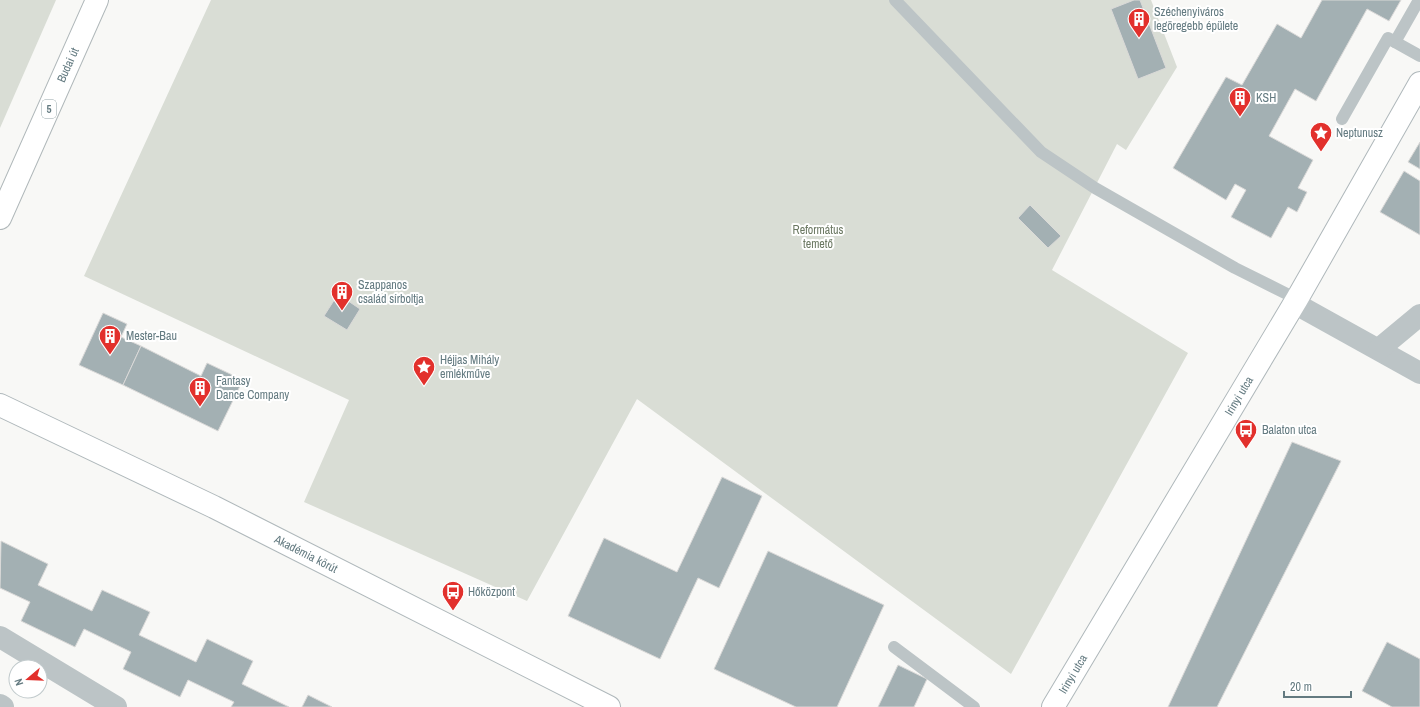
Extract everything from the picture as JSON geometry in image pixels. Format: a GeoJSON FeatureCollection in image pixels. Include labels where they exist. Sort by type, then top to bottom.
{"type":"FeatureCollection","features":[{"type":"Feature","properties":{"kind":"street","name":"Budai út"},"geometry":{"type":"LineString","coordinates":[[0,218],[97,0]]}},
{"type":"Feature","properties":{"kind":"street","name":"Irinyi utca"},"geometry":{"type":"LineString","coordinates":[[1054,707],[1295,301],[1420,83]]}},
{"type":"Feature","properties":{"kind":"street"},"geometry":{"type":"LineString","coordinates":[[1295,301],[1420,374]]}},
{"type":"Feature","properties":{"kind":"street"},"geometry":{"type":"LineString","coordinates":[[1379,349],[1420,315]]}},
{"type":"Feature","properties":{"kind":"street","name":"Akadémia körút"},"geometry":{"type":"LineString","coordinates":[[0,405],[214,507],[608,707]]}},
{"type":"Feature","properties":{"kind":"street"},"geometry":{"type":"LineString","coordinates":[[0,637],[94,702],[116,707]]}},
{"type":"Feature","properties":{"kind":"lane"},"geometry":{"type":"LineString","coordinates":[[895,0],[1041,152],[1095,188],[1295,301]]}},
{"type":"Feature","properties":{"kind":"lane"},"geometry":{"type":"LineString","coordinates":[[1395,42],[1419,0]]}},
{"type":"Feature","properties":{"kind":"lane"},"geometry":{"type":"LineString","coordinates":[[1342,119],[1388,38],[1420,56]]}},
{"type":"Feature","properties":{"kind":"lane"},"geometry":{"type":"LineString","coordinates":[[894,647],[974,707]]}},
{"type":"Feature","properties":{"kind":"green space"},"geometry":{"type":"Polygon","coordinates":[[[0,0],[56,0],[0,128],[0,0]]]}},
{"type":"Feature","properties":{"kind":"green space","name":"Református temető"},"geometry":{"type":"Polygon","coordinates":[[[211,0],[1151,0],[1177,67],[1126,150],[1117,144],[1052,270],[1188,353],[1011,674],[637,399],[527,601],[304,502],[349,400],[84,276],[211,0]]]}},
{"type":"Feature","properties":{"kind":"building","name":"Széchenyiváros legöregebb épülete"},"geometry":{"type":"Polygon","coordinates":[[[1134,0],[1140,0],[1166,68],[1138,79],[1111,9],[1134,0]]]}},
{"type":"Feature","properties":{"kind":"building","name":"KSH"},"geometry":{"type":"Polygon","coordinates":[[[1322,0],[1401,0],[1389,21],[1367,9],[1316,101],[1295,89],[1269,136],[1313,160],[1298,188],[1307,192],[1297,212],[1288,207],[1271,238],[1231,217],[1246,190],[1235,184],[1226,200],[1173,168],[1226,77],[1242,85],[1277,24],[1301,38],[1322,0]]]}},
{"type":"Feature","properties":{"kind":"building"},"geometry":{"type":"Polygon","coordinates":[[[1420,142],[1420,169],[1408,162],[1420,142]]]}},
{"type":"Feature","properties":{"kind":"building"},"geometry":{"type":"Polygon","coordinates":[[[1404,171],[1420,181],[1420,235],[1380,212],[1404,171]]]}},
{"type":"Feature","properties":{"kind":"building"},"geometry":{"type":"Polygon","coordinates":[[[1030,205],[1061,236],[1048,248],[1018,218],[1030,205]]]}},
{"type":"Feature","properties":{"kind":"building","name":"Szappanos család sírboltja"},"geometry":{"type":"Polygon","coordinates":[[[338,294],[360,309],[347,330],[324,316],[338,294]]]}},
{"type":"Feature","properties":{"kind":"building","name":"Mester-Bau"},"geometry":{"type":"Polygon","coordinates":[[[103,313],[127,324],[121,337],[141,346],[123,385],[79,365],[103,313]]]}},
{"type":"Feature","properties":{"kind":"building","name":"Fantasy Dance Company"},"geometry":{"type":"Polygon","coordinates":[[[141,346],[201,376],[207,363],[243,380],[218,431],[123,385],[141,346]]]}},
{"type":"Feature","properties":{"kind":"building"},"geometry":{"type":"Polygon","coordinates":[[[1292,442],[1341,461],[1217,707],[1168,707],[1292,442]]]}},
{"type":"Feature","properties":{"kind":"building"},"geometry":{"type":"Polygon","coordinates":[[[722,477],[762,496],[719,588],[698,578],[660,659],[568,616],[604,538],[677,572],[722,477]]]}},
{"type":"Feature","properties":{"kind":"building"},"geometry":{"type":"Polygon","coordinates":[[[1,541],[48,564],[38,585],[92,611],[102,590],[150,612],[139,635],[196,662],[207,639],[253,661],[242,684],[289,707],[231,707],[234,702],[188,680],[180,697],[123,669],[131,652],[84,629],[75,647],[21,621],[30,602],[0,588],[1,541]]]}},
{"type":"Feature","properties":{"kind":"building"},"geometry":{"type":"Polygon","coordinates":[[[768,551],[884,605],[837,707],[796,707],[714,669],[768,551]]]}},
{"type":"Feature","properties":{"kind":"building"},"geometry":{"type":"Polygon","coordinates":[[[1387,642],[1420,659],[1420,707],[1392,707],[1362,691],[1387,642]]]}},
{"type":"Feature","properties":{"kind":"building"},"geometry":{"type":"Polygon","coordinates":[[[898,665],[927,679],[914,707],[878,707],[898,665]]]}},
{"type":"Feature","properties":{"kind":"building"},"geometry":{"type":"Polygon","coordinates":[[[308,695],[332,707],[302,707],[308,695]]]}},
{"type":"Feature","properties":{"kind":"place","name":"Széchenyiváros legöregebb épülete"},"geometry":{"type":"Point","coordinates":[1139,38]}},
{"type":"Feature","properties":{"kind":"place","name":"KSH"},"geometry":{"type":"Point","coordinates":[1240,118]}},
{"type":"Feature","properties":{"kind":"place","name":"Neptunusz"},"geometry":{"type":"Point","coordinates":[1321,152]}},
{"type":"Feature","properties":{"kind":"place","name":"Szappanos család sírboltja"},"geometry":{"type":"Point","coordinates":[342,312]}},
{"type":"Feature","properties":{"kind":"place","name":"Mester-Bau"},"geometry":{"type":"Point","coordinates":[110,356]}},
{"type":"Feature","properties":{"kind":"place","name":"Héjjas Mihály emlékműve"},"geometry":{"type":"Point","coordinates":[424,386]}},
{"type":"Feature","properties":{"kind":"place","name":"Fantasy Dance Company"},"geometry":{"type":"Point","coordinates":[200,408]}},
{"type":"Feature","properties":{"kind":"place","name":"Balaton utca"},"geometry":{"type":"Point","coordinates":[1246,450]}},
{"type":"Feature","properties":{"kind":"place","name":"Hőközpont"},"geometry":{"type":"Point","coordinates":[453,612]}}]}
